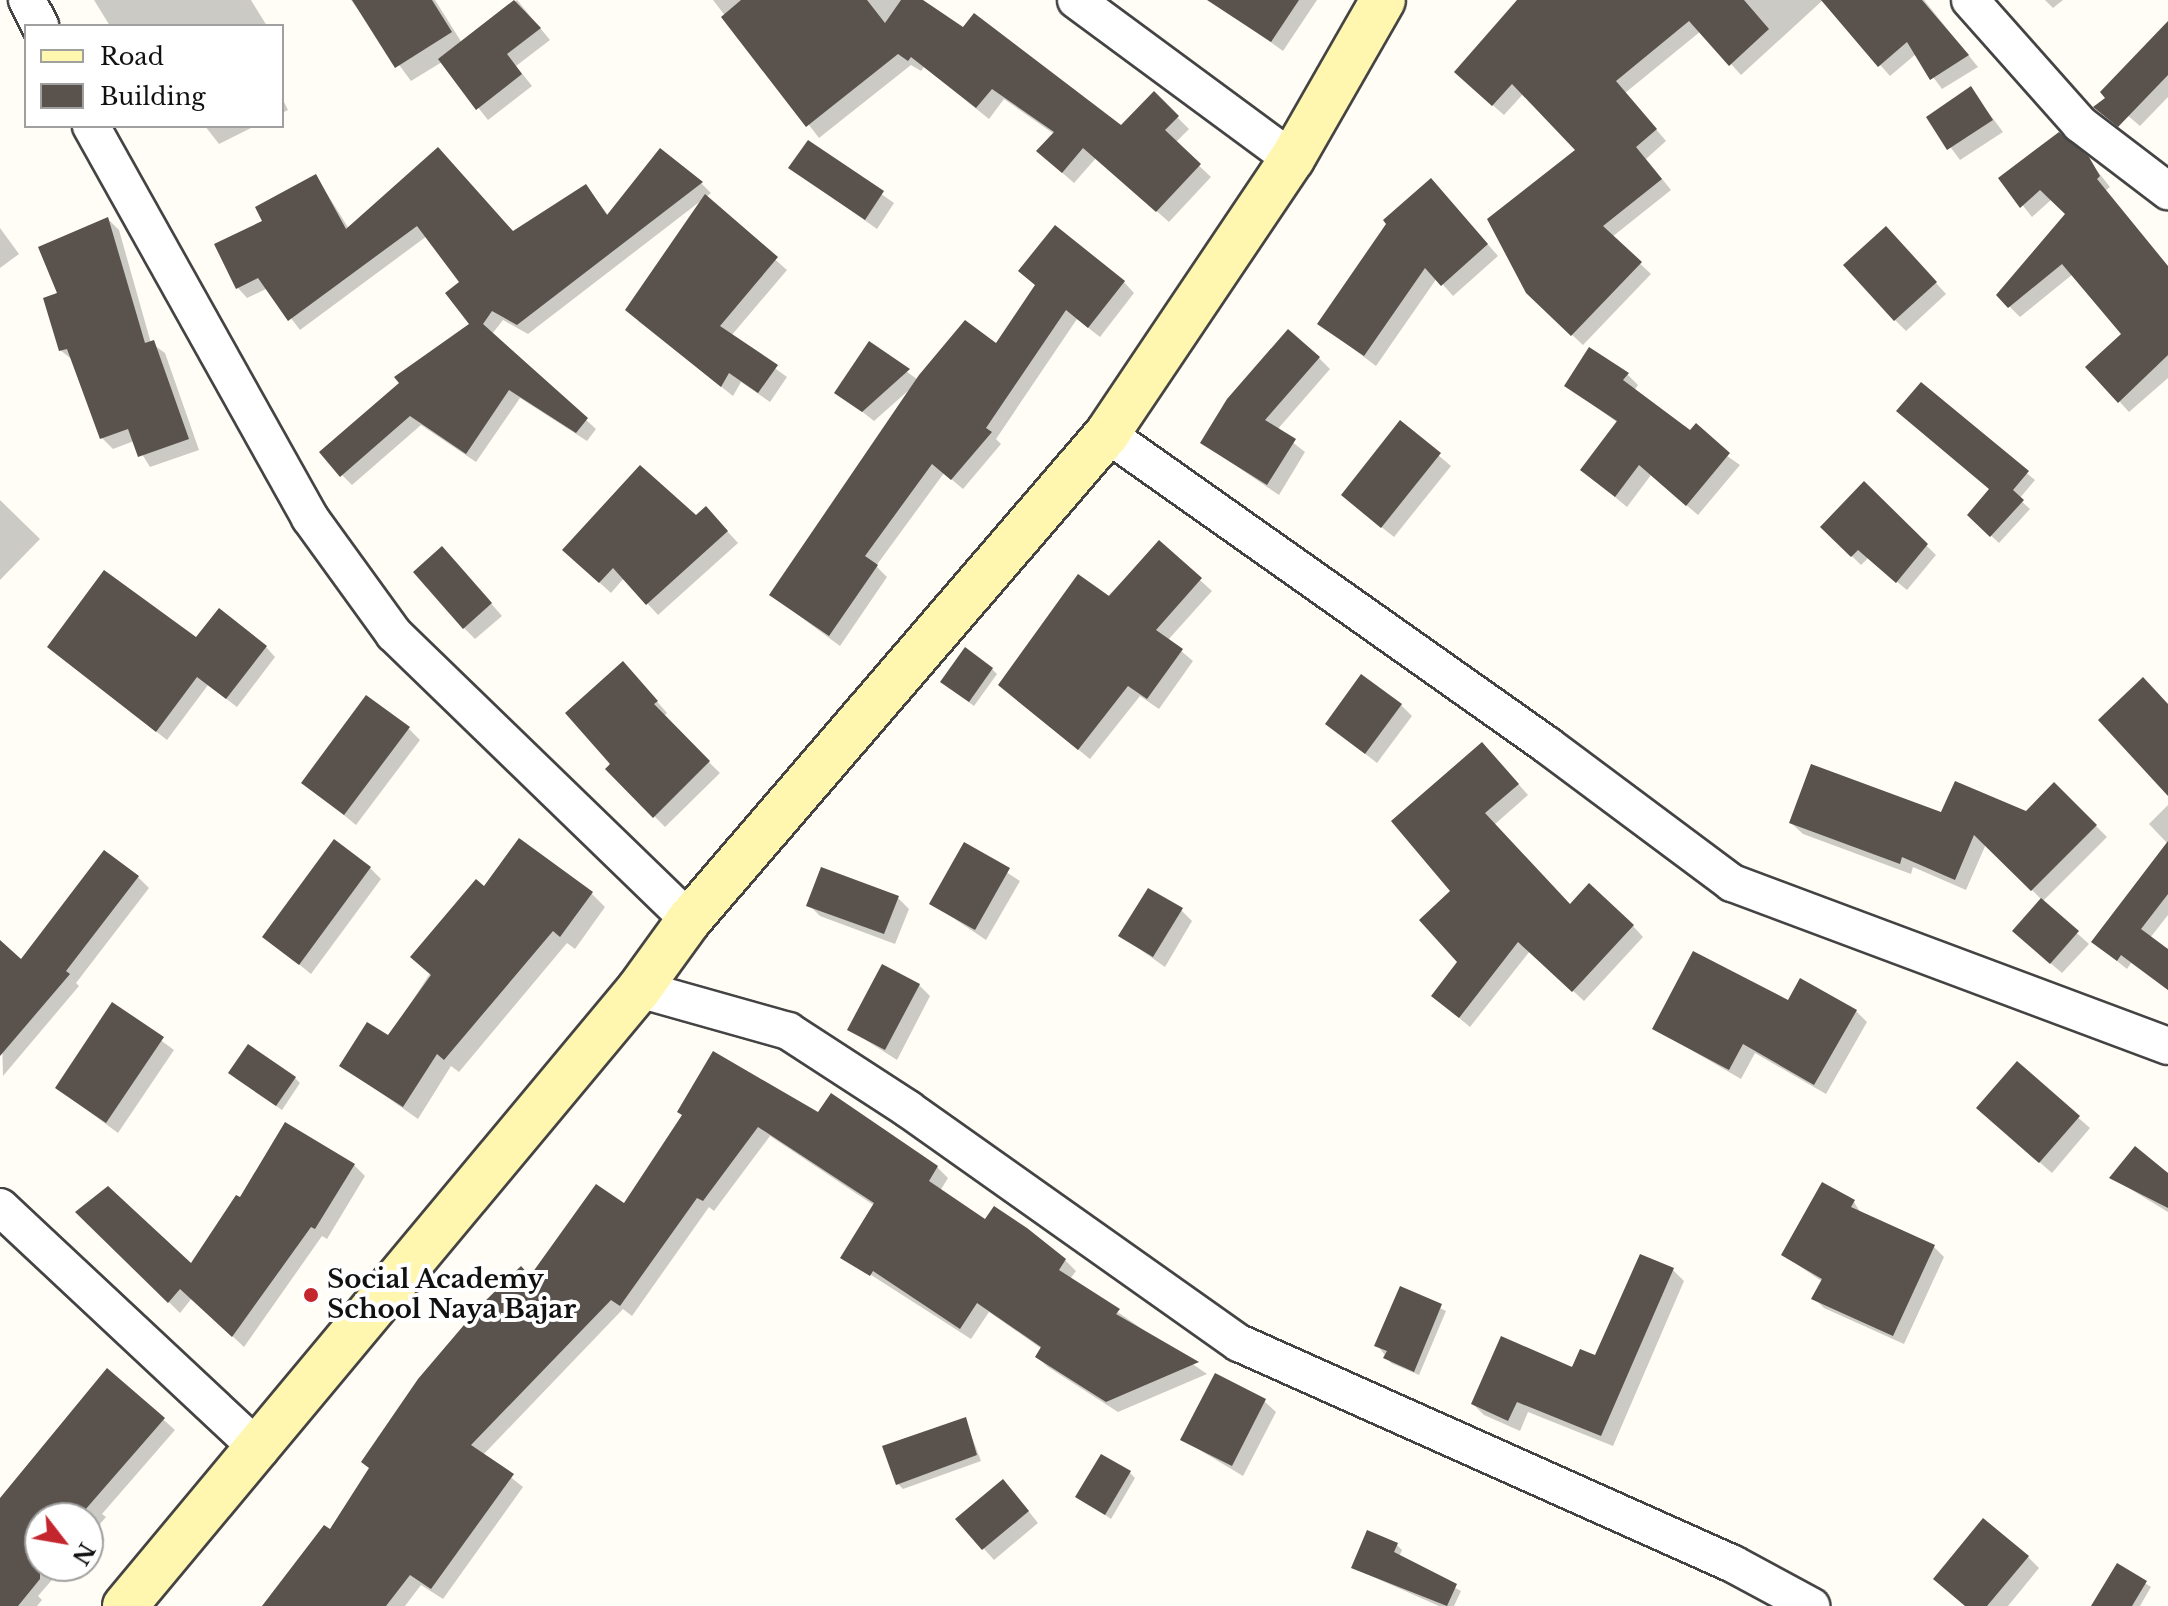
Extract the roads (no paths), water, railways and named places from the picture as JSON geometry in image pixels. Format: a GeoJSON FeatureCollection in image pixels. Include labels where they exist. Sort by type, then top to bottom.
{"type":"FeatureCollection","features":[{"type":"Feature","properties":{"kind":"main road"},"geometry":{"type":"LineString","coordinates":[[125,1606],[260,1450],[639,989],[689,920],[1107,434],[1292,159],[1383,0]]}},
{"type":"Feature","properties":{"kind":"street"},"geometry":{"type":"LineString","coordinates":[[27,0],[39,24]]}},
{"type":"Feature","properties":{"kind":"street"},"geometry":{"type":"LineString","coordinates":[[1076,0],[1292,159]]}},
{"type":"Feature","properties":{"kind":"street"},"geometry":{"type":"LineString","coordinates":[[1970,0],[2080,124],[2168,191]]}},
{"type":"Feature","properties":{"kind":"street"},"geometry":{"type":"LineString","coordinates":[[92,128],[310,518],[394,634],[689,920]]}},
{"type":"Feature","properties":{"kind":"street"},"geometry":{"type":"LineString","coordinates":[[1107,434],[1547,745],[1732,883],[2168,1046]]}},
{"type":"Feature","properties":{"kind":"street"},"geometry":{"type":"LineString","coordinates":[[639,989],[788,1031],[908,1109],[1239,1343],[1733,1564],[1811,1606]]}},
{"type":"Feature","properties":{"kind":"street"},"geometry":{"type":"LineString","coordinates":[[0,1207],[260,1450]]}},
{"type":"Feature","properties":{"kind":"place","name":"Social Academy School Naya Bajar"},"geometry":{"type":"Point","coordinates":[311,1295]}}]}
